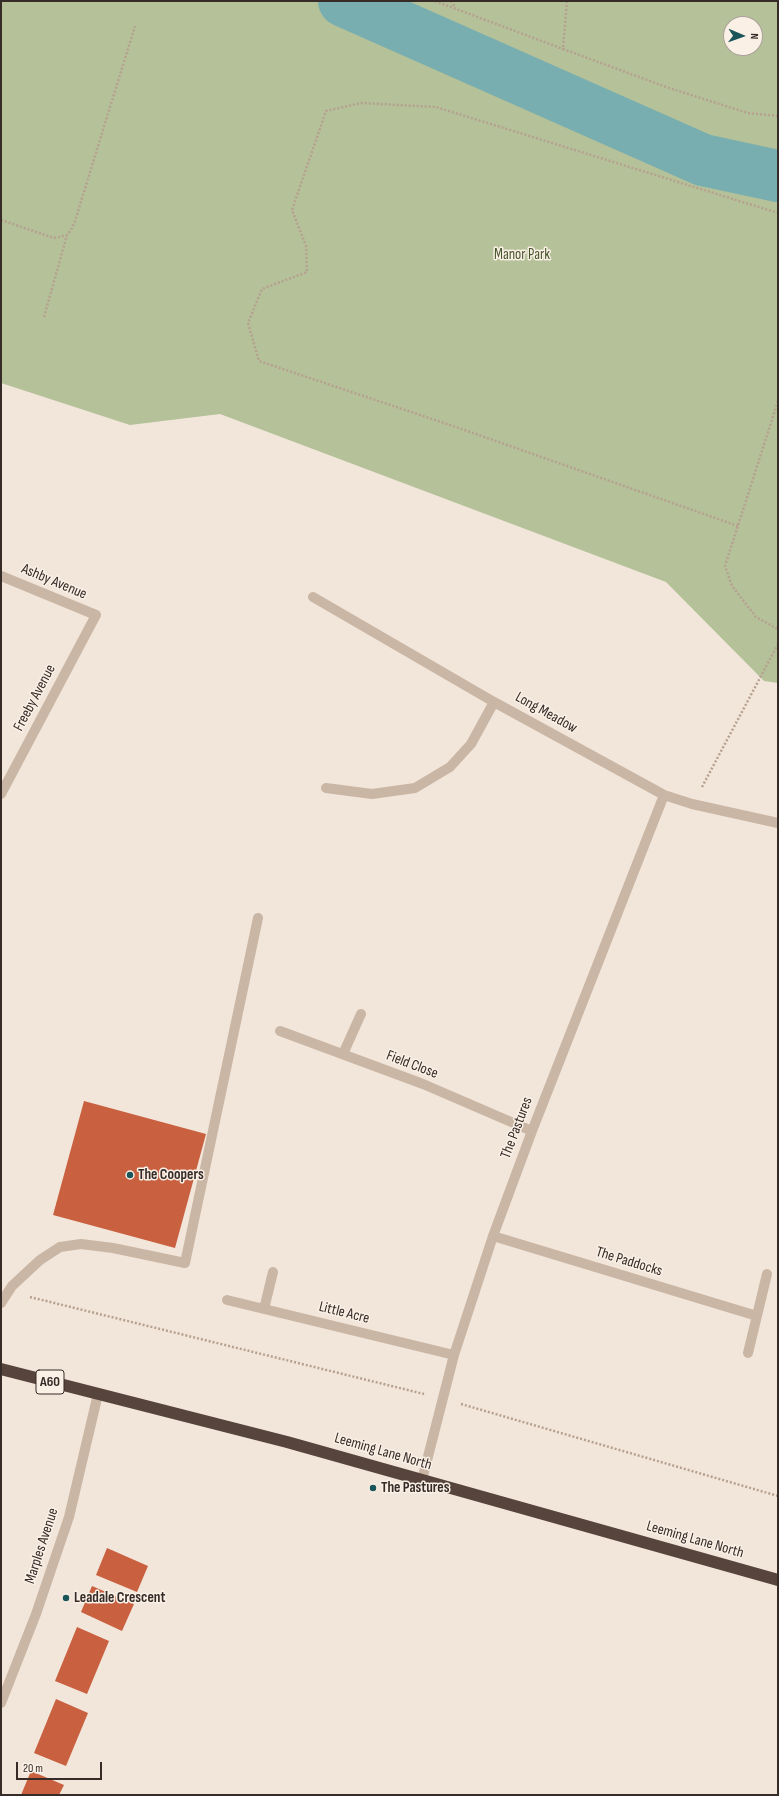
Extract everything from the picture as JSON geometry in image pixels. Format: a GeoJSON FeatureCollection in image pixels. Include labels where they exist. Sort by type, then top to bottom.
{"type":"FeatureCollection","features":[{"type":"Feature","properties":{"kind":"highway","name":"Leeming Lane North"},"geometry":{"type":"LineString","coordinates":[[1,1369],[287,1442],[778,1580]]}},
{"type":"Feature","properties":{"kind":"street","name":"Ashby Avenue"},"geometry":{"type":"LineString","coordinates":[[1,576],[96,615]]}},
{"type":"Feature","properties":{"kind":"street","name":"Long Meadow"},"geometry":{"type":"LineString","coordinates":[[313,597],[494,702],[664,795],[692,804],[778,822]]}},
{"type":"Feature","properties":{"kind":"street","name":"Freeby Avenue"},"geometry":{"type":"LineString","coordinates":[[1,794],[96,615]]}},
{"type":"Feature","properties":{"kind":"street"},"geometry":{"type":"LineString","coordinates":[[326,788],[372,794],[415,788],[450,767],[471,744],[494,702]]}},
{"type":"Feature","properties":{"kind":"street","name":"The Pastures"},"geometry":{"type":"LineString","coordinates":[[422,1480],[454,1355],[493,1236],[532,1131],[664,795]]}},
{"type":"Feature","properties":{"kind":"street"},"geometry":{"type":"LineString","coordinates":[[1,1303],[12,1286],[40,1260],[60,1247],[81,1244],[113,1248],[185,1263],[258,918]]}},
{"type":"Feature","properties":{"kind":"street"},"geometry":{"type":"LineString","coordinates":[[343,1054],[361,1014]]}},
{"type":"Feature","properties":{"kind":"street","name":"Field Close"},"geometry":{"type":"LineString","coordinates":[[280,1031],[423,1084],[532,1131]]}},
{"type":"Feature","properties":{"kind":"street","name":"The Paddocks"},"geometry":{"type":"LineString","coordinates":[[493,1236],[757,1316]]}},
{"type":"Feature","properties":{"kind":"street"},"geometry":{"type":"LineString","coordinates":[[264,1309],[273,1272]]}},
{"type":"Feature","properties":{"kind":"street"},"geometry":{"type":"LineString","coordinates":[[748,1353],[767,1274]]}},
{"type":"Feature","properties":{"kind":"street","name":"Little Acre"},"geometry":{"type":"LineString","coordinates":[[227,1300],[454,1355]]}},
{"type":"Feature","properties":{"kind":"street","name":"Marples Avenue"},"geometry":{"type":"LineString","coordinates":[[1,1703],[36,1614],[68,1517],[98,1394]]}},
{"type":"Feature","properties":{"kind":"path"},"geometry":{"type":"LineString","coordinates":[[435,1],[456,7],[563,49],[670,88],[748,113],[778,116]]}},
{"type":"Feature","properties":{"kind":"path"},"geometry":{"type":"LineString","coordinates":[[451,1],[456,7]]}},
{"type":"Feature","properties":{"kind":"path"},"geometry":{"type":"LineString","coordinates":[[563,49],[567,1]]}},
{"type":"Feature","properties":{"kind":"path"},"geometry":{"type":"LineString","coordinates":[[44,317],[67,235],[76,221],[135,26]]}},
{"type":"Feature","properties":{"kind":"path"},"geometry":{"type":"LineString","coordinates":[[738,526],[453,426],[259,361],[248,323],[262,289],[306,272],[306,246],[292,210],[326,111],[361,103],[436,106],[778,213]]}},
{"type":"Feature","properties":{"kind":"path"},"geometry":{"type":"LineString","coordinates":[[1,220],[54,238],[67,235]]}},
{"type":"Feature","properties":{"kind":"path"},"geometry":{"type":"LineString","coordinates":[[778,401],[725,566],[732,586],[756,617],[778,629]]}},
{"type":"Feature","properties":{"kind":"path"},"geometry":{"type":"LineString","coordinates":[[692,804],[778,644]]}},
{"type":"Feature","properties":{"kind":"path"},"geometry":{"type":"LineString","coordinates":[[8,1292],[443,1398],[778,1496]]}},
{"type":"Feature","properties":{"kind":"green space","name":"Manor Park"},"geometry":{"type":"Polygon","coordinates":[[[1,1],[778,1],[778,683],[764,681],[666,582],[220,414],[130,425],[1,383],[1,1]]]}},
{"type":"Feature","properties":{"kind":"building","name":"The Coopers"},"geometry":{"type":"Polygon","coordinates":[[[84,1101],[206,1134],[175,1248],[53,1215],[84,1101]]]}},
{"type":"Feature","properties":{"kind":"building"},"geometry":{"type":"Polygon","coordinates":[[[107,1548],[148,1566],[137,1592],[96,1575],[107,1548]]]}},
{"type":"Feature","properties":{"kind":"building"},"geometry":{"type":"Polygon","coordinates":[[[92,1586],[134,1604],[122,1631],[81,1612],[92,1586]]]}},
{"type":"Feature","properties":{"kind":"building"},"geometry":{"type":"Polygon","coordinates":[[[77,1627],[109,1641],[87,1694],[55,1681],[77,1627]]]}},
{"type":"Feature","properties":{"kind":"building"},"geometry":{"type":"Polygon","coordinates":[[[56,1699],[88,1713],[66,1766],[34,1753],[56,1699]]]}},
{"type":"Feature","properties":{"kind":"building"},"geometry":{"type":"Polygon","coordinates":[[[31,1771],[64,1785],[59,1795],[21,1795],[31,1771]]]}},
{"type":"Feature","properties":{"kind":"waterway"},"geometry":{"type":"LineString","coordinates":[[344,1],[703,160],[778,176]]}},
{"type":"Feature","properties":{"kind":"place","name":"The Coopers"},"geometry":{"type":"Point","coordinates":[130,1175]}},
{"type":"Feature","properties":{"kind":"place","name":"The Pastures"},"geometry":{"type":"Point","coordinates":[373,1488]}},
{"type":"Feature","properties":{"kind":"place","name":"Leadale Crescent"},"geometry":{"type":"Point","coordinates":[66,1598]}}]}
